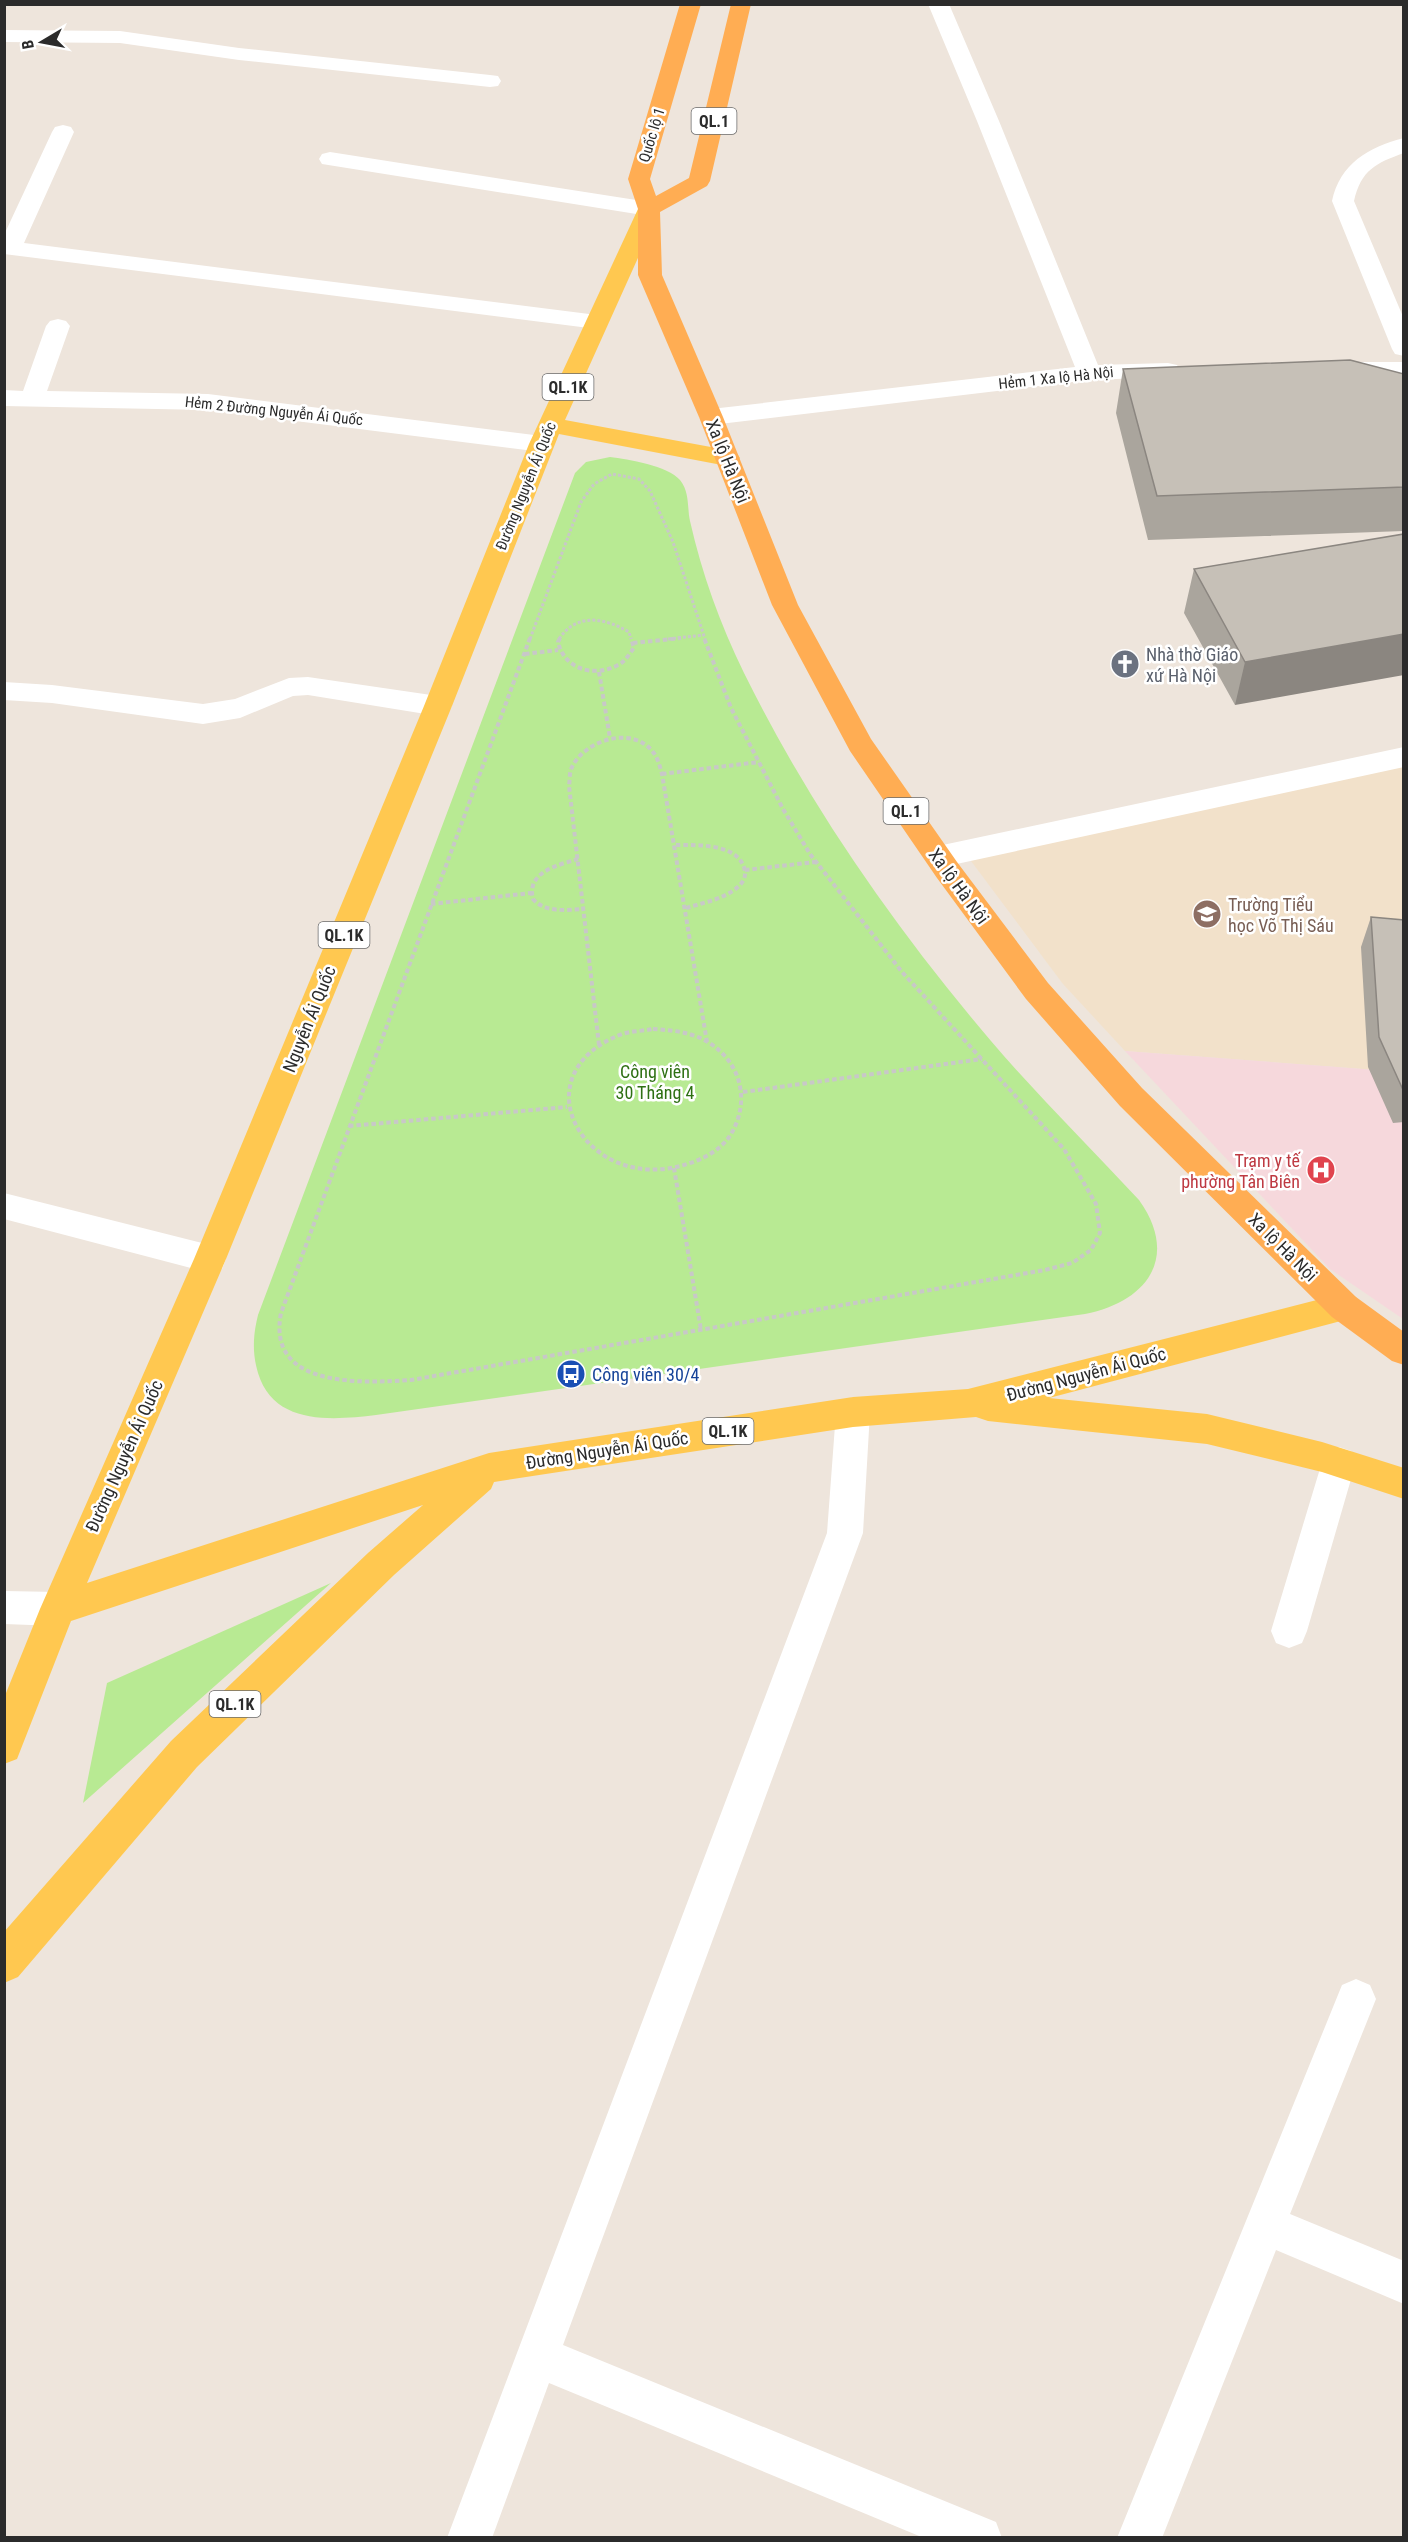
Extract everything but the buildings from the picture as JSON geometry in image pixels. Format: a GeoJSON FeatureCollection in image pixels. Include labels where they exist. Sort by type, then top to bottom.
{"type":"FeatureCollection","features":[{"type":"Feature","properties":{"kind":"highway","name":"Quốc lộ 1"},"geometry":{"type":"LineString","coordinates":[[649,209],[639,179],[691,4]]}},
{"type":"Feature","properties":{"kind":"highway","name":"QL.1"},"geometry":{"type":"LineString","coordinates":[[649,209],[699,181],[741,4]]}},
{"type":"Feature","properties":{"kind":"highway","name":"Xa lộ Hà Nội"},"geometry":{"type":"LineString","coordinates":[[649,209],[650,275],[711,417],[785,605],[860,744],[938,857],[1037,991],[1131,1097],[1344,1307],[1404,1351]]}},
{"type":"Feature","properties":{"kind":"main road","name":"Đường Nguyễn Ái Quốc"},"geometry":{"type":"LineString","coordinates":[[493,567],[546,435],[649,209]]}},
{"type":"Feature","properties":{"kind":"main road"},"geometry":{"type":"LineString","coordinates":[[546,435],[727,458]]}},
{"type":"Feature","properties":{"kind":"main road","name":"Nguyễn Ái Quốc"},"geometry":{"type":"LineString","coordinates":[[191,1303],[438,706],[493,567]]}},
{"type":"Feature","properties":{"kind":"main road","name":"Đường Nguyễn Ái Quốc"},"geometry":{"type":"LineString","coordinates":[[4,1746],[58,1609],[191,1303]]}},
{"type":"Feature","properties":{"kind":"main road","name":"Đường Nguyễn Ái Quốc"},"geometry":{"type":"LineString","coordinates":[[58,1609],[489,1468],[853,1412],[968,1404],[1344,1307]]}},
{"type":"Feature","properties":{"kind":"main road","name":"QL.1K"},"geometry":{"type":"LineString","coordinates":[[968,1404],[1207,1429],[1339,1462],[1404,1484]]}},
{"type":"Feature","properties":{"kind":"main road","name":"QL.1K"},"geometry":{"type":"LineString","coordinates":[[4,1963],[184,1755],[373,1572],[489,1468]]}},
{"type":"Feature","properties":{"kind":"street"},"geometry":{"type":"LineString","coordinates":[[938,4],[1089,374]]}},
{"type":"Feature","properties":{"kind":"street"},"geometry":{"type":"LineString","coordinates":[[4,36],[120,37],[238,54],[490,81]]}},
{"type":"Feature","properties":{"kind":"street"},"geometry":{"type":"LineString","coordinates":[[63,132],[7,248],[597,322]]}},
{"type":"Feature","properties":{"kind":"street"},"geometry":{"type":"LineString","coordinates":[[1404,145],[1365,159],[1345,184],[1343,201],[1404,349]]}},
{"type":"Feature","properties":{"kind":"street"},"geometry":{"type":"LineString","coordinates":[[330,159],[649,209]]}},
{"type":"Feature","properties":{"kind":"street"},"geometry":{"type":"LineString","coordinates":[[32,399],[58,326]]}},
{"type":"Feature","properties":{"kind":"street","name":"Hẻm 1 Xa lộ Hà Nội"},"geometry":{"type":"LineString","coordinates":[[711,417],[1089,374],[1192,369]]}},
{"type":"Feature","properties":{"kind":"street"},"geometry":{"type":"LineString","coordinates":[[1321,369],[1404,369]]}},
{"type":"Feature","properties":{"kind":"street","name":"Hẻm 2 Đường Nguyễn Ái Quốc"},"geometry":{"type":"LineString","coordinates":[[4,398],[208,402],[546,435]]}},
{"type":"Feature","properties":{"kind":"street"},"geometry":{"type":"LineString","coordinates":[[4,692],[52,694],[202,714],[240,708],[289,687],[308,686],[438,706]]}},
{"type":"Feature","properties":{"kind":"street"},"geometry":{"type":"LineString","coordinates":[[938,857],[1404,757]]}},
{"type":"Feature","properties":{"kind":"street"},"geometry":{"type":"LineString","coordinates":[[4,1206],[210,1260]]}},
{"type":"Feature","properties":{"kind":"street"},"geometry":{"type":"LineString","coordinates":[[469,2538],[844,1533],[853,1412]]}},
{"type":"Feature","properties":{"kind":"street"},"geometry":{"type":"LineString","coordinates":[[1289,1631],[1339,1462]]}},
{"type":"Feature","properties":{"kind":"street"},"geometry":{"type":"LineString","coordinates":[[4,1607],[58,1609]]}},
{"type":"Feature","properties":{"kind":"street"},"geometry":{"type":"LineString","coordinates":[[1139,2538],[1356,1999]]}},
{"type":"Feature","properties":{"kind":"street"},"geometry":{"type":"LineString","coordinates":[[1266,2225],[1404,2283]]}},
{"type":"Feature","properties":{"kind":"street"},"geometry":{"type":"LineString","coordinates":[[537,2356],[980,2538]]}},
{"type":"Feature","properties":{"kind":"path"},"geometry":{"type":"LineString","coordinates":[[612,474],[639,479],[650,490],[673,542],[704,635],[731,708],[783,809],[816,862],[902,972],[1064,1149],[1080,1174],[1096,1204],[1100,1233],[1091,1250],[1072,1263],[1045,1270],[411,1380],[372,1382],[335,1378],[300,1369],[283,1347],[280,1317],[578,509],[586,492],[596,480],[612,474]]}},
{"type":"Feature","properties":{"kind":"path"},"geometry":{"type":"LineString","coordinates":[[586,621],[610,621],[621,626],[629,632],[633,643],[630,657],[622,664],[599,672],[575,668],[565,662],[558,650],[559,637],[566,630],[586,621]]}},
{"type":"Feature","properties":{"kind":"path"},"geometry":{"type":"LineString","coordinates":[[633,643],[704,635]]}},
{"type":"Feature","properties":{"kind":"path"},"geometry":{"type":"LineString","coordinates":[[525,654],[558,650]]}},
{"type":"Feature","properties":{"kind":"path"},"geometry":{"type":"LineString","coordinates":[[599,672],[610,738]]}},
{"type":"Feature","properties":{"kind":"path"},"geometry":{"type":"LineString","coordinates":[[600,1046],[569,786],[572,767],[584,753],[610,738],[638,741],[652,751],[662,774],[676,845],[707,1042]]}},
{"type":"Feature","properties":{"kind":"path"},"geometry":{"type":"LineString","coordinates":[[662,774],[759,762]]}},
{"type":"Feature","properties":{"kind":"path"},"geometry":{"type":"LineString","coordinates":[[676,845],[721,849],[736,856],[744,864],[745,870],[745,879],[737,889],[686,908]]}},
{"type":"Feature","properties":{"kind":"path"},"geometry":{"type":"LineString","coordinates":[[578,859],[545,872],[533,883],[531,892],[534,901],[541,905],[554,909],[583,909]]}},
{"type":"Feature","properties":{"kind":"path"},"geometry":{"type":"LineString","coordinates":[[745,870],[816,862]]}},
{"type":"Feature","properties":{"kind":"path"},"geometry":{"type":"LineString","coordinates":[[431,904],[531,892]]}},
{"type":"Feature","properties":{"kind":"path"},"geometry":{"type":"LineString","coordinates":[[653,1029],[681,1032],[707,1042],[727,1057],[741,1078],[744,1101],[739,1124],[724,1144],[701,1160],[674,1168],[644,1169],[615,1163],[592,1149],[575,1129],[567,1107],[569,1084],[580,1062],[600,1046],[624,1034],[653,1029]]}},
{"type":"Feature","properties":{"kind":"path"},"geometry":{"type":"LineString","coordinates":[[743,1092],[982,1059]]}},
{"type":"Feature","properties":{"kind":"path"},"geometry":{"type":"LineString","coordinates":[[349,1126],[567,1107]]}},
{"type":"Feature","properties":{"kind":"path"},"geometry":{"type":"LineString","coordinates":[[674,1168],[701,1330]]}},
{"type":"Feature","properties":{"kind":"shaded area","name":"Trường Tiểu học Võ Thị Sáu"},"geometry":{"type":"Polygon","coordinates":[[[1403,763],[1403,1072],[1125,1051],[1063,984],[959,845],[1403,763]]]}},
{"type":"Feature","properties":{"kind":"shaded area","name":"Trạm y tế phường Tân Biên"},"geometry":{"type":"Polygon","coordinates":[[[1125,1051],[1403,1072],[1403,1319],[1330,1269],[1125,1051]]]}},
{"type":"Feature","properties":{"kind":"green space","name":"Công viên 30 Tháng 4"},"geometry":{"type":"Polygon","coordinates":[[[610,457],[657,467],[680,480],[687,495],[690,521],[700,560],[727,636],[769,722],[825,818],[888,910],[955,998],[1027,1082],[1139,1200],[1151,1221],[1157,1240],[1156,1258],[1151,1274],[1140,1288],[1125,1299],[1107,1308],[1085,1314],[376,1415],[324,1418],[291,1411],[277,1403],[266,1390],[258,1373],[254,1344],[258,1315],[575,473],[586,462],[610,457]]]}},
{"type":"Feature","properties":{"kind":"green space"},"geometry":{"type":"Polygon","coordinates":[[[331,1583],[83,1803],[107,1683],[331,1583]]]}},
{"type":"Feature","properties":{"kind":"place","name":"Nhà thờ Giáo xứ Hà Nội"},"geometry":{"type":"Point","coordinates":[1125,664]}},
{"type":"Feature","properties":{"kind":"place","name":"Trường Tiểu học Võ Thị Sáu"},"geometry":{"type":"Point","coordinates":[1207,914]}},
{"type":"Feature","properties":{"kind":"place","name":"Trạm y tế phường Tân Biên"},"geometry":{"type":"Point","coordinates":[1321,1170]}},
{"type":"Feature","properties":{"kind":"place","name":"Công viên 30/4"},"geometry":{"type":"Point","coordinates":[571,1374]}}]}
